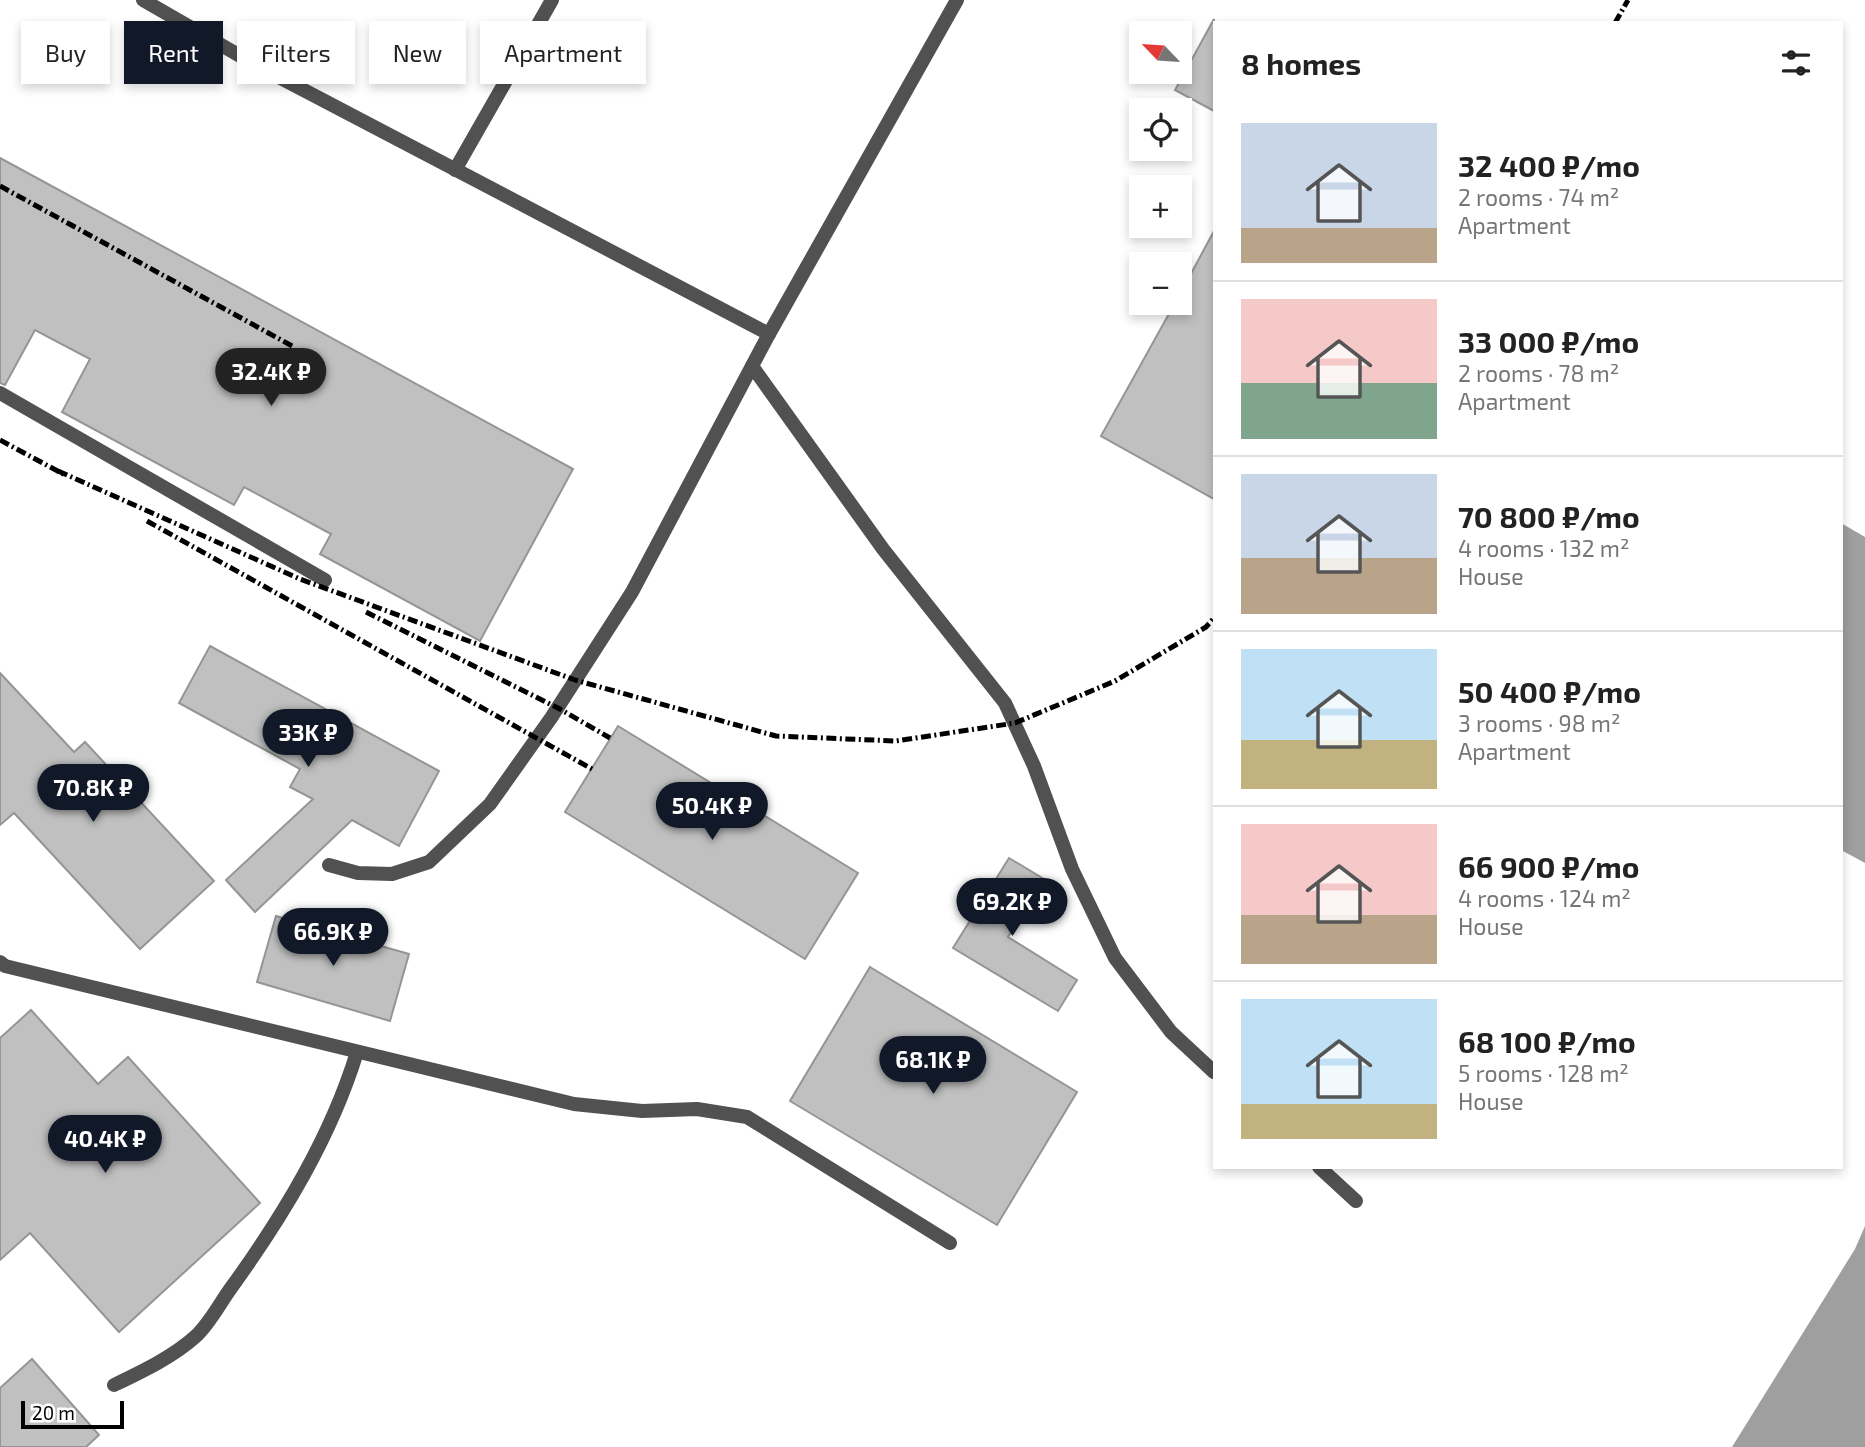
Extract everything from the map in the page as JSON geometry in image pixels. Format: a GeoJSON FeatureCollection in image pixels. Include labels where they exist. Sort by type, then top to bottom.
{"type":"FeatureCollection","features":[{"type":"Feature","properties":{"kind":"lane"},"geometry":{"type":"LineString","coordinates":[[143,0],[254,64],[769,334]]}},
{"type":"Feature","properties":{"kind":"lane"},"geometry":{"type":"LineString","coordinates":[[455,170],[552,0]]}},
{"type":"Feature","properties":{"kind":"lane"},"geometry":{"type":"LineString","coordinates":[[329,865],[358,873],[393,874],[429,862],[490,804],[551,718],[632,592],[769,334],[957,0]]}},
{"type":"Feature","properties":{"kind":"lane"},"geometry":{"type":"LineString","coordinates":[[752,366],[883,549],[1005,702],[1034,766],[1072,869],[1115,958],[1171,1032],[1213,1071]]}},
{"type":"Feature","properties":{"kind":"lane"},"geometry":{"type":"LineString","coordinates":[[0,393],[326,580]]}},
{"type":"Feature","properties":{"kind":"lane"},"geometry":{"type":"LineString","coordinates":[[2,968],[574,1104],[642,1111],[697,1110],[747,1117],[950,1243]]}},
{"type":"Feature","properties":{"kind":"lane"},"geometry":{"type":"LineString","coordinates":[[114,1385],[154,1365],[196,1335],[212,1314],[252,1259],[297,1187],[344,1094],[357,1052]]}},
{"type":"Feature","properties":{"kind":"lane"},"geometry":{"type":"LineString","coordinates":[[1320,1169],[1356,1201]]}},
{"type":"Feature","properties":{"kind":"shaded area"},"geometry":{"type":"Polygon","coordinates":[[[1843,524],[1865,537],[1865,863],[1843,851],[1843,524]]]}},
{"type":"Feature","properties":{"kind":"shaded area"},"geometry":{"type":"Polygon","coordinates":[[[1865,1226],[1865,1447],[1732,1447],[1855,1249],[1865,1226]]]}},
{"type":"Feature","properties":{"kind":"building"},"geometry":{"type":"Polygon","coordinates":[[[1214,19],[1213,110],[1175,90],[1178,84],[1192,84],[1192,59],[1214,19]]]}},
{"type":"Feature","properties":{"kind":"building"},"geometry":{"type":"Polygon","coordinates":[[[0,158],[573,469],[480,641],[320,554],[331,534],[244,487],[234,505],[62,412],[90,359],[35,330],[5,385],[0,383],[0,158]]]}},
{"type":"Feature","properties":{"kind":"building"},"geometry":{"type":"Polygon","coordinates":[[[1213,233],[1213,498],[1101,436],[1168,315],[1192,315],[1192,272],[1213,233]]]}},
{"type":"Feature","properties":{"kind":"building"},"geometry":{"type":"Polygon","coordinates":[[[210,646],[439,771],[399,846],[352,820],[255,912],[226,880],[313,799],[290,787],[300,769],[179,703],[210,646]]]}},
{"type":"Feature","properties":{"kind":"building"},"geometry":{"type":"Polygon","coordinates":[[[0,673],[74,752],[85,742],[214,881],[140,949],[14,813],[0,825],[0,673]]]}},
{"type":"Feature","properties":{"kind":"building"},"geometry":{"type":"Polygon","coordinates":[[[618,726],[858,873],[805,959],[565,812],[618,726]]]}},
{"type":"Feature","properties":{"kind":"building"},"geometry":{"type":"Polygon","coordinates":[[[1009,858],[1044,879],[1008,937],[1077,980],[1058,1011],[953,948],[1009,858]]]}},
{"type":"Feature","properties":{"kind":"building"},"geometry":{"type":"Polygon","coordinates":[[[276,916],[409,954],[390,1021],[257,982],[276,916]]]}},
{"type":"Feature","properties":{"kind":"building"},"geometry":{"type":"Polygon","coordinates":[[[870,967],[1077,1092],[997,1225],[790,1101],[870,967]]]}},
{"type":"Feature","properties":{"kind":"building"},"geometry":{"type":"Polygon","coordinates":[[[31,1010],[98,1084],[128,1057],[260,1203],[119,1332],[30,1233],[0,1260],[0,1038],[31,1010]]]}},
{"type":"Feature","properties":{"kind":"building"},"geometry":{"type":"Polygon","coordinates":[[[32,1359],[99,1435],[86,1447],[0,1447],[0,1388],[32,1359]]]}},
{"type":"Feature","properties":{"kind":"railway"},"geometry":{"type":"LineString","coordinates":[[1616,21],[1628,0]]}},
{"type":"Feature","properties":{"kind":"railway"},"geometry":{"type":"LineString","coordinates":[[0,186],[294,347]]}},
{"type":"Feature","properties":{"kind":"railway"},"geometry":{"type":"LineString","coordinates":[[0,440],[65,475]]}},
{"type":"Feature","properties":{"kind":"railway"},"geometry":{"type":"LineString","coordinates":[[58,471],[300,579],[575,680],[776,736],[896,741],[1015,723],[1115,681],[1206,627],[1213,619]]}},
{"type":"Feature","properties":{"kind":"railway"},"geometry":{"type":"LineString","coordinates":[[147,521],[592,769]]}},
{"type":"Feature","properties":{"kind":"railway"},"geometry":{"type":"LineString","coordinates":[[366,612],[558,708],[610,738]]}}]}
